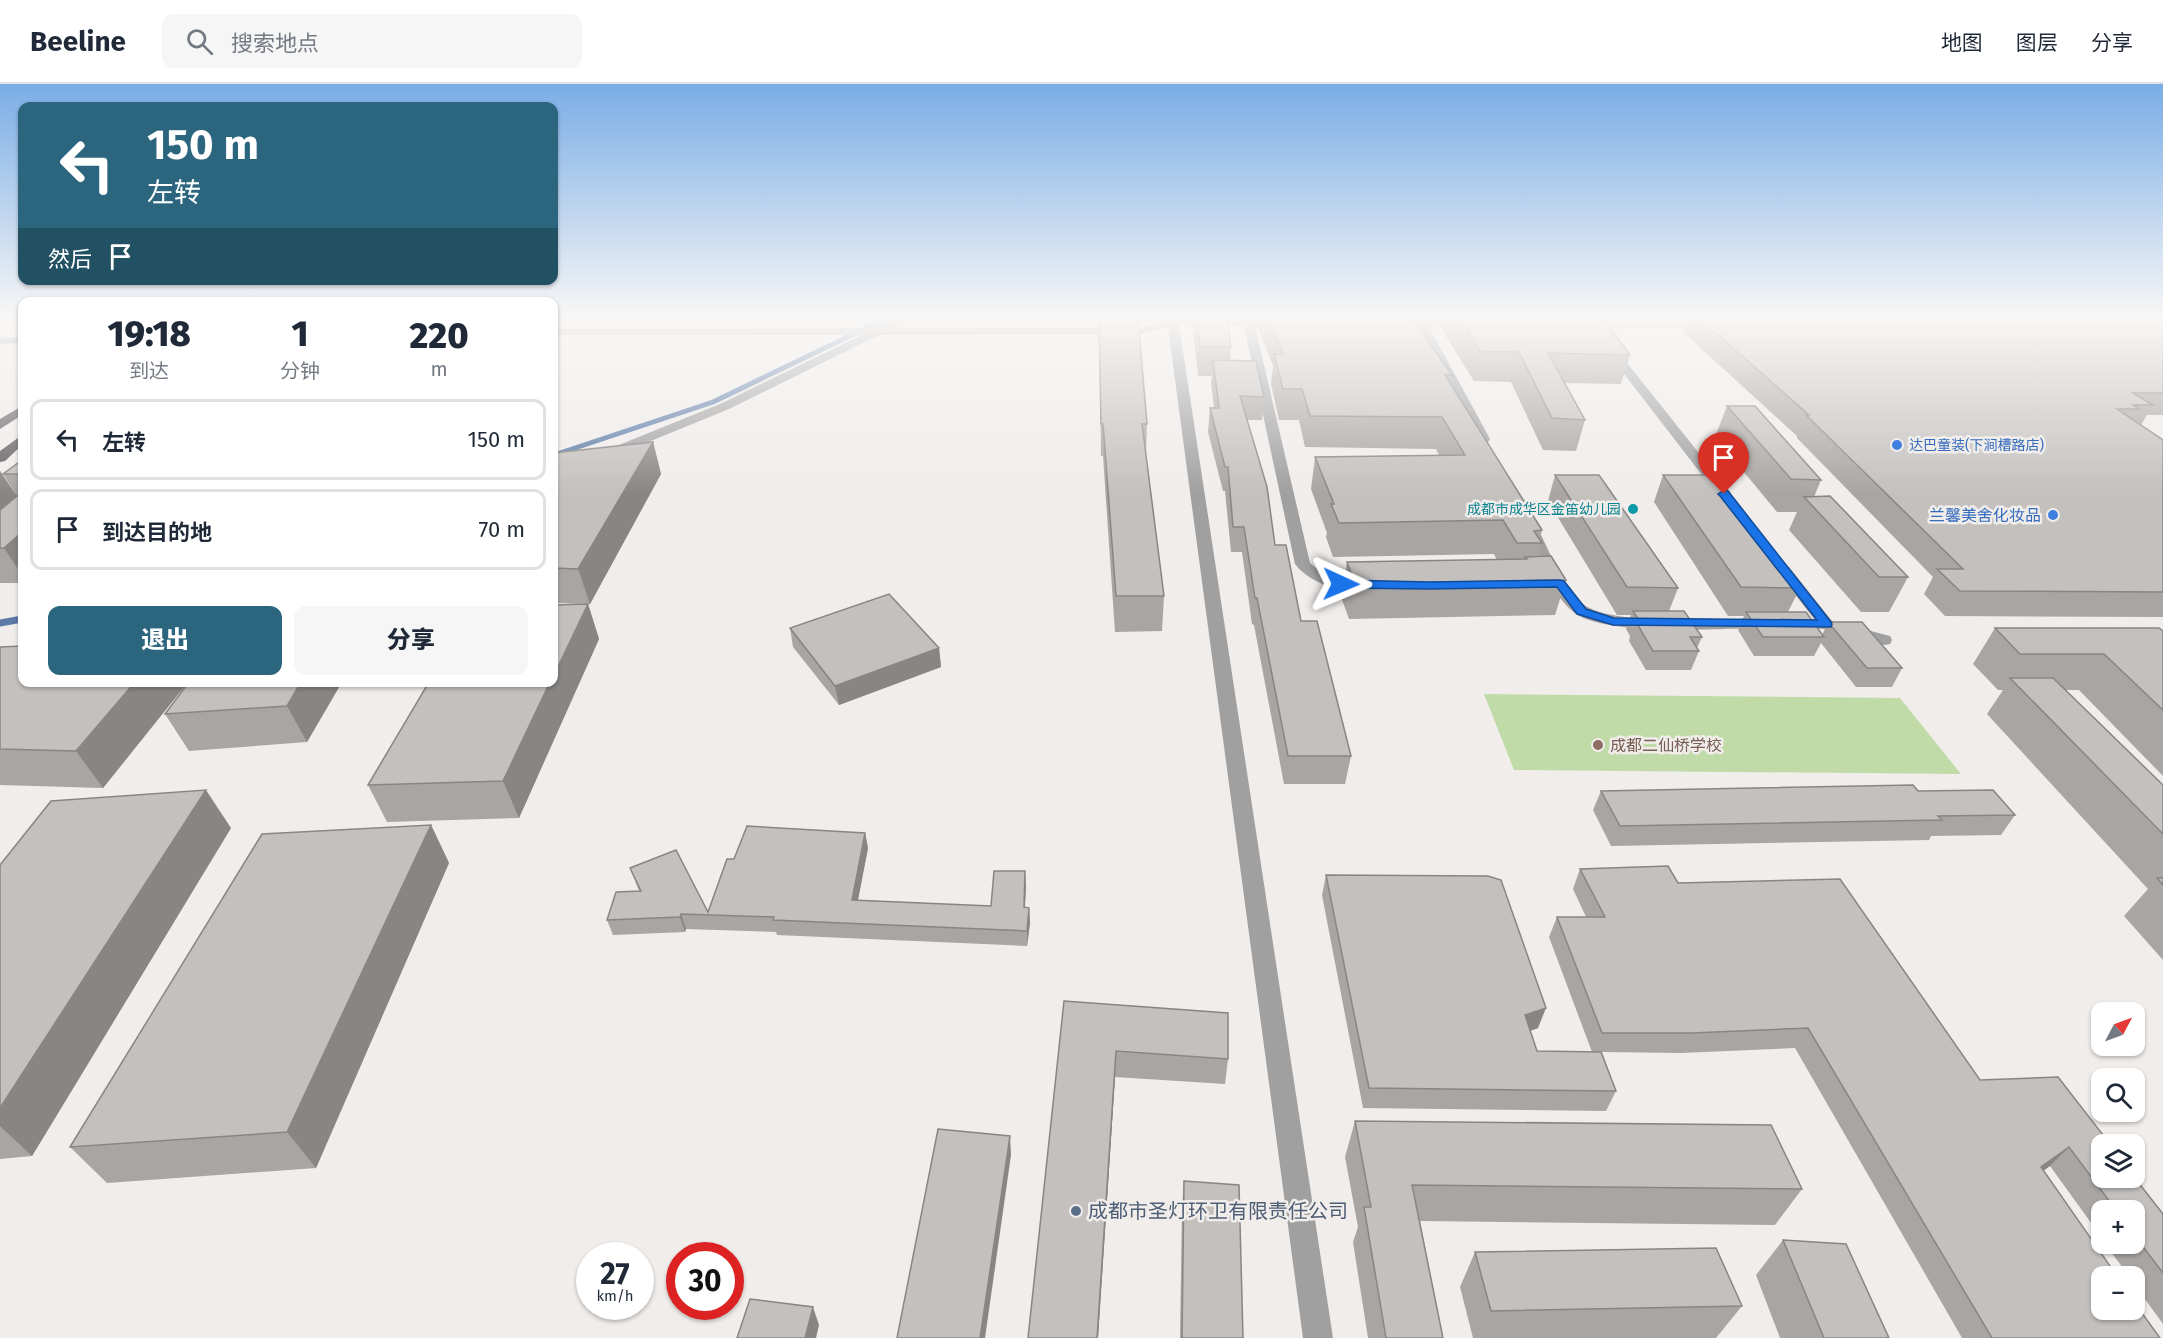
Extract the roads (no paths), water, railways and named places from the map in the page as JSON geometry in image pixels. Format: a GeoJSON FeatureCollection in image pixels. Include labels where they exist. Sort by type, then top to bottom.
{"type":"FeatureCollection","features":[{"type":"Feature","properties":{"kind":"main road"},"geometry":{"type":"LineString","coordinates":[[2,423],[18,413]]}},
{"type":"Feature","properties":{"kind":"main road"},"geometry":{"type":"LineString","coordinates":[[0,450],[18,440]]}},
{"type":"Feature","properties":{"kind":"main road"},"geometry":{"type":"LineString","coordinates":[[0,458],[18,442]]}},
{"type":"Feature","properties":{"kind":"street"},"geometry":{"type":"LineString","coordinates":[[597,458],[661,435],[751,396],[788,377]]}},
{"type":"Feature","properties":{"kind":"street"},"geometry":{"type":"LineString","coordinates":[[1180,377],[1318,1338]]}},
{"type":"Feature","properties":{"kind":"street"},"geometry":{"type":"LineString","coordinates":[[1261,377],[1303,564],[1314,576],[1341,584],[1385,585]]}},
{"type":"Feature","properties":{"kind":"street"},"geometry":{"type":"LineString","coordinates":[[1450,377],[1488,448]]}},
{"type":"Feature","properties":{"kind":"street"},"geometry":{"type":"LineString","coordinates":[[1632,377],[1731,503]]}},
{"type":"Feature","properties":{"kind":"street"},"geometry":{"type":"LineString","coordinates":[[1521,510],[1554,583],[1582,612],[1613,622],[1826,624],[1884,640]]}},
{"type":"Feature","properties":{"kind":"street"},"geometry":{"type":"LineString","coordinates":[[1775,559],[1826,624]]}},
{"type":"Feature","properties":{"kind":"waterway"},"geometry":{"type":"LineString","coordinates":[[558,454],[713,402],[766,377]]}},
{"type":"Feature","properties":{"kind":"waterway"},"geometry":{"type":"LineString","coordinates":[[0,623],[18,620]]}},
{"type":"Feature","properties":{"kind":"place","name":"达巴童装(下涧槽路店)"},"geometry":{"type":"Point","coordinates":[1897,445]}},
{"type":"Feature","properties":{"kind":"place","name":"成都市成华区金笛幼儿园"},"geometry":{"type":"Point","coordinates":[1633,509]}},
{"type":"Feature","properties":{"kind":"place","name":"兰馨美舍化妆品"},"geometry":{"type":"Point","coordinates":[2053,515]}},
{"type":"Feature","properties":{"kind":"place","name":"成都二仙桥学校"},"geometry":{"type":"Point","coordinates":[1598,745]}},
{"type":"Feature","properties":{"kind":"place","name":"成都市圣灯环卫有限责任公司"},"geometry":{"type":"Point","coordinates":[1076,1211]}}]}
